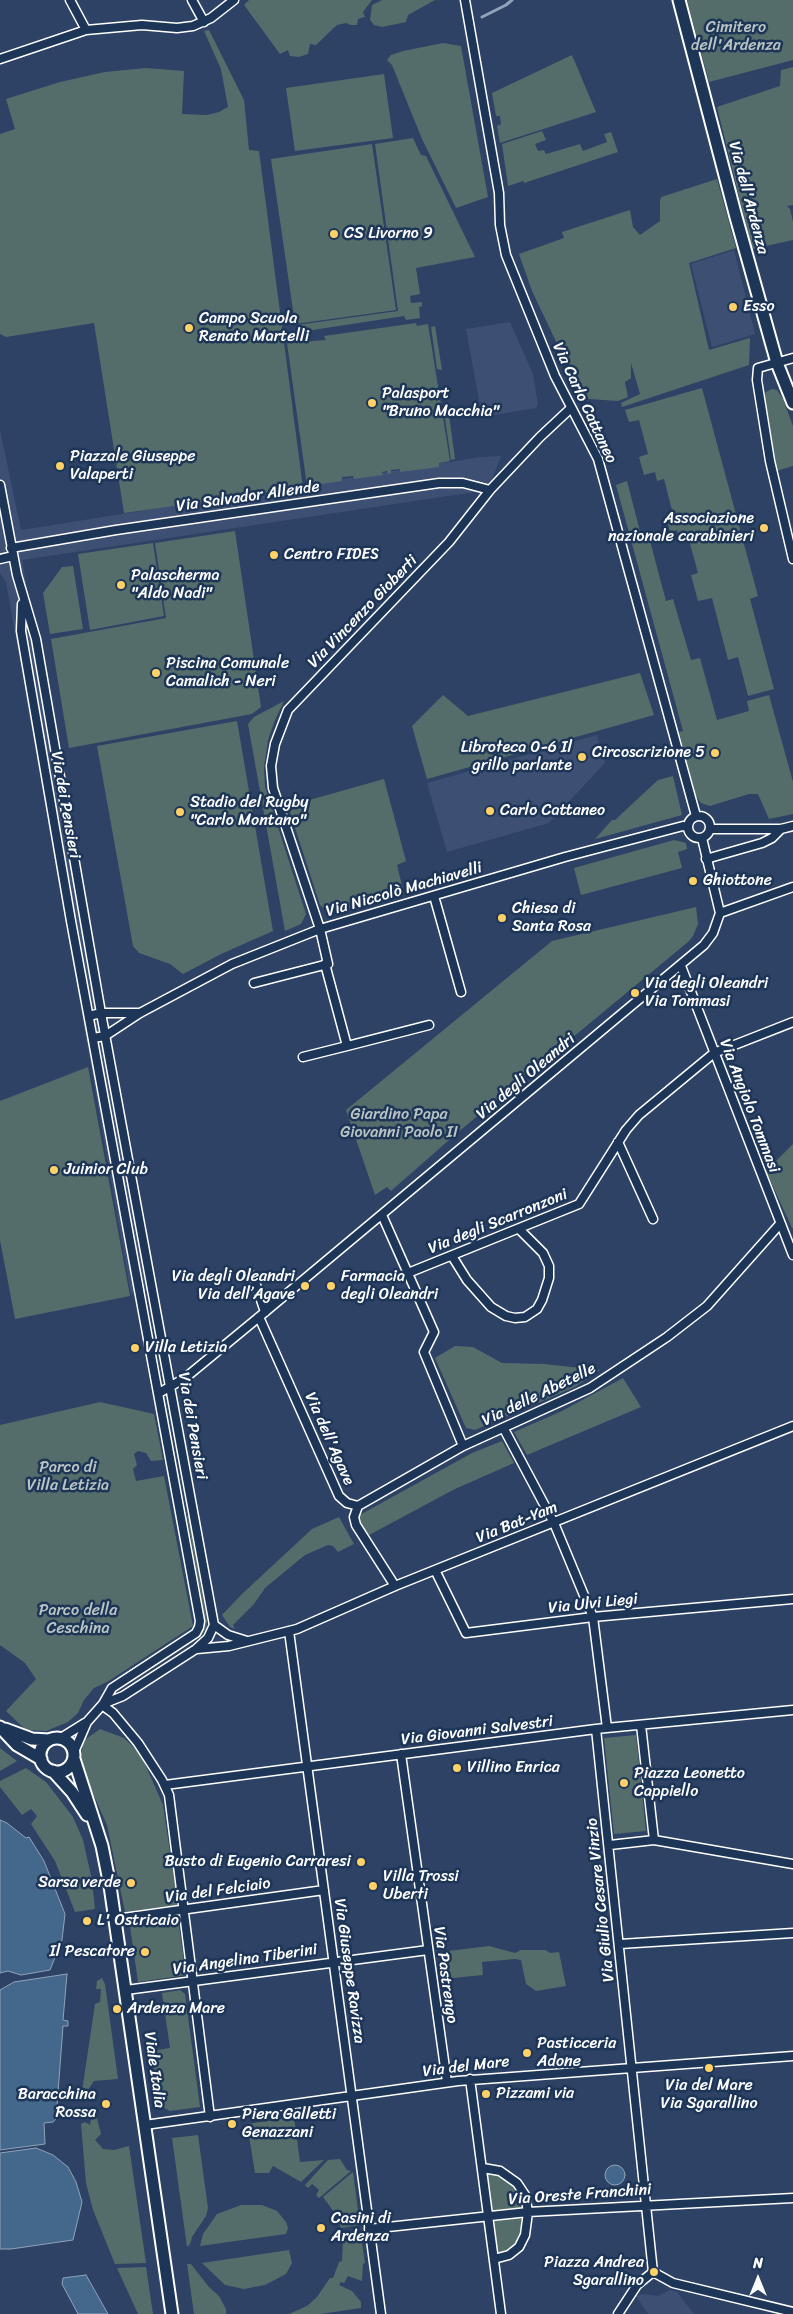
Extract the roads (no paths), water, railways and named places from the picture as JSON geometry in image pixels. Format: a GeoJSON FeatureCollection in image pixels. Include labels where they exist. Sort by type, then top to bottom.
{"type":"FeatureCollection","features":[{"type":"Feature","properties":{"kind":"main road","name":"Via dell'Ardenza"},"geometry":{"type":"LineString","coordinates":[[679,0],[736,218],[777,363],[793,402]]}},
{"type":"Feature","properties":{"kind":"main road"},"geometry":{"type":"LineString","coordinates":[[0,1727],[32,1739],[49,1740],[60,1738],[70,1743],[74,1756],[70,1766],[64,1770],[53,1771],[44,1766],[41,1759],[41,1748],[49,1740]]}},
{"type":"Feature","properties":{"kind":"main road"},"geometry":{"type":"LineString","coordinates":[[0,1727],[17,1745],[41,1759]]}},
{"type":"Feature","properties":{"kind":"main road","name":"Viale Italia"},"geometry":{"type":"LineString","coordinates":[[74,1756],[106,1862],[116,1919],[172,2314]]}},
{"type":"Feature","properties":{"kind":"main road","name":"Viale Italia"},"geometry":{"type":"LineString","coordinates":[[53,1771],[72,1792],[97,1831]]}},
{"type":"Feature","properties":{"kind":"street"},"geometry":{"type":"LineString","coordinates":[[70,0],[86,30]]}},
{"type":"Feature","properties":{"kind":"street"},"geometry":{"type":"LineString","coordinates":[[192,0],[204,22]]}},
{"type":"Feature","properties":{"kind":"street"},"geometry":{"type":"LineString","coordinates":[[0,59],[86,30],[142,25],[182,28],[204,22],[234,0]]}},
{"type":"Feature","properties":{"kind":"street","name":"Via Carlo Cattaneo"},"geometry":{"type":"LineString","coordinates":[[465,0],[499,193],[503,245],[525,306],[555,376],[592,446],[600,466],[696,816]]}},
{"type":"Feature","properties":{"kind":"street"},"geometry":{"type":"LineString","coordinates":[[793,358],[758,368],[757,380],[770,462],[793,559]]}},
{"type":"Feature","properties":{"kind":"street","name":"Via Vincenzo Gioberti"},"geometry":{"type":"LineString","coordinates":[[324,964],[328,964],[320,929],[273,788],[271,766],[279,731],[288,710],[449,542],[490,490],[540,437],[571,408]]}},
{"type":"Feature","properties":{"kind":"street","name":"Via Salvador Allende"},"geometry":{"type":"LineString","coordinates":[[11,548],[110,531],[439,483],[463,483],[490,490]]}},
{"type":"Feature","properties":{"kind":"street","name":"Via dei Pensieri"},"geometry":{"type":"LineString","coordinates":[[0,485],[11,548],[23,599],[35,634],[105,1036],[214,1625],[208,1638],[196,1649],[123,1696],[103,1704]]}},
{"type":"Feature","properties":{"kind":"street"},"geometry":{"type":"LineString","coordinates":[[0,559],[13,556]]}},
{"type":"Feature","properties":{"kind":"street","name":"Via dei Pensieri"},"geometry":{"type":"LineString","coordinates":[[23,599],[21,631],[89,1016],[159,1393],[199,1627],[196,1633],[116,1684],[108,1692],[103,1704],[87,1722],[60,1738]]}},
{"type":"Feature","properties":{"kind":"street"},"geometry":{"type":"LineString","coordinates":[[696,816],[708,819],[710,829],[708,835],[702,838],[693,836],[688,827],[690,820],[696,816]]}},
{"type":"Feature","properties":{"kind":"street","name":"Via Niccolò Machiavelli"},"geometry":{"type":"LineString","coordinates":[[105,1036],[140,1013],[232,964],[320,929],[574,854],[683,826],[688,827]]}},
{"type":"Feature","properties":{"kind":"street"},"geometry":{"type":"LineString","coordinates":[[710,829],[781,829],[793,826]]}},
{"type":"Feature","properties":{"kind":"street"},"geometry":{"type":"LineString","coordinates":[[706,859],[762,843],[772,838],[781,829]]}},
{"type":"Feature","properties":{"kind":"street"},"geometry":{"type":"LineString","coordinates":[[702,838],[720,913],[793,887]]}},
{"type":"Feature","properties":{"kind":"street"},"geometry":{"type":"LineString","coordinates":[[434,896],[461,992]]}},
{"type":"Feature","properties":{"kind":"street","name":"Via degli Oleandri"},"geometry":{"type":"LineString","coordinates":[[159,1393],[185,1378],[681,966],[712,936],[720,913]]}},
{"type":"Feature","properties":{"kind":"street"},"geometry":{"type":"LineString","coordinates":[[254,982],[324,964],[347,1046]]}},
{"type":"Feature","properties":{"kind":"street","name":"Via Angiolo Tommasi"},"geometry":{"type":"LineString","coordinates":[[681,966],[793,1255]]}},
{"type":"Feature","properties":{"kind":"street"},"geometry":{"type":"LineString","coordinates":[[89,1016],[101,1013]]}},
{"type":"Feature","properties":{"kind":"street","name":"Via Niccolò Machiavelli"},"geometry":{"type":"LineString","coordinates":[[101,1013],[140,1013]]}},
{"type":"Feature","properties":{"kind":"street","name":"Via degli Scarronzoni"},"geometry":{"type":"LineString","coordinates":[[408,1273],[579,1204],[618,1142],[640,1115],[714,1053],[793,1022]]}},
{"type":"Feature","properties":{"kind":"street"},"geometry":{"type":"LineString","coordinates":[[303,1057],[429,1025]]}},
{"type":"Feature","properties":{"kind":"street"},"geometry":{"type":"LineString","coordinates":[[93,1038],[105,1036]]}},
{"type":"Feature","properties":{"kind":"street"},"geometry":{"type":"LineString","coordinates":[[618,1142],[653,1219]]}},
{"type":"Feature","properties":{"kind":"street"},"geometry":{"type":"LineString","coordinates":[[382,1215],[434,1332],[424,1352],[463,1446]]}},
{"type":"Feature","properties":{"kind":"street","name":"Via delle Abetelle"},"geometry":{"type":"LineString","coordinates":[[358,1506],[463,1446],[504,1429],[590,1388],[689,1322],[707,1306],[780,1224]]}},
{"type":"Feature","properties":{"kind":"street"},"geometry":{"type":"LineString","coordinates":[[452,1256],[467,1280],[491,1307],[506,1316],[515,1318],[525,1317],[537,1308],[542,1300],[549,1278],[549,1266],[543,1253],[519,1229]]}},
{"type":"Feature","properties":{"kind":"street","name":"Via dell'Agave"},"geometry":{"type":"LineString","coordinates":[[253,1276],[262,1315],[339,1496],[347,1503],[358,1506],[354,1517],[356,1526],[395,1586]]}},
{"type":"Feature","properties":{"kind":"street","name":"Via Bat-Yam"},"geometry":{"type":"LineString","coordinates":[[196,1649],[228,1646],[289,1631],[395,1586],[793,1426]]}},
{"type":"Feature","properties":{"kind":"street"},"geometry":{"type":"LineString","coordinates":[[504,1429],[554,1523],[593,1617],[607,1728]]}},
{"type":"Feature","properties":{"kind":"street","name":"Via Ulvi Liegi"},"geometry":{"type":"LineString","coordinates":[[435,1570],[466,1632],[593,1617],[793,1598]]}},
{"type":"Feature","properties":{"kind":"street"},"geometry":{"type":"LineString","coordinates":[[214,1625],[228,1635],[249,1641]]}},
{"type":"Feature","properties":{"kind":"street","name":"Via Giuseppe Ravizza"},"geometry":{"type":"LineString","coordinates":[[289,1631],[381,2314]]}},
{"type":"Feature","properties":{"kind":"street"},"geometry":{"type":"LineString","coordinates":[[103,1704],[138,1742],[165,1785],[169,1795],[210,2117]]}},
{"type":"Feature","properties":{"kind":"street","name":"Via Giovanni Salvestri"},"geometry":{"type":"LineString","coordinates":[[165,1785],[596,1729],[793,1710]]}},
{"type":"Feature","properties":{"kind":"street","name":"Via dei Pensieri"},"geometry":{"type":"LineString","coordinates":[[74,1756],[87,1722]]}},
{"type":"Feature","properties":{"kind":"street"},"geometry":{"type":"LineString","coordinates":[[641,1725],[654,1840]]}},
{"type":"Feature","properties":{"kind":"street","name":"Via Giulio Cesare Vinzio"},"geometry":{"type":"LineString","coordinates":[[596,1729],[610,1845],[630,2067],[634,2080],[653,2272]]}},
{"type":"Feature","properties":{"kind":"street","name":"Via Pastrengo"},"geometry":{"type":"LineString","coordinates":[[402,1754],[447,2082]]}},
{"type":"Feature","properties":{"kind":"street"},"geometry":{"type":"LineString","coordinates":[[610,1845],[654,1840],[793,1864]]}},
{"type":"Feature","properties":{"kind":"street","name":"Via del Felciaio"},"geometry":{"type":"LineString","coordinates":[[116,1919],[324,1890]]}},
{"type":"Feature","properties":{"kind":"street"},"geometry":{"type":"LineString","coordinates":[[620,1944],[793,1933]]}},
{"type":"Feature","properties":{"kind":"street","name":"Via Angelina Tiberini"},"geometry":{"type":"LineString","coordinates":[[126,1990],[428,1950]]}},
{"type":"Feature","properties":{"kind":"street","name":"Via del Mare"},"geometry":{"type":"LineString","coordinates":[[145,2125],[470,2079],[793,2056]]}},
{"type":"Feature","properties":{"kind":"street"},"geometry":{"type":"LineString","coordinates":[[470,2079],[483,2168],[486,2216],[501,2314]]}},
{"type":"Feature","properties":{"kind":"street"},"geometry":{"type":"LineString","coordinates":[[483,2168],[500,2171],[513,2179],[525,2195],[528,2212],[526,2229],[519,2247],[509,2255],[494,2259]]}},
{"type":"Feature","properties":{"kind":"street","name":"Via Oreste Franchini"},"geometry":{"type":"LineString","coordinates":[[370,2229],[528,2212],[647,2204],[793,2198]]}},
{"type":"Feature","properties":{"kind":"street"},"geometry":{"type":"LineString","coordinates":[[618,2314],[637,2285],[653,2272],[673,2283],[793,2312]]}},
{"type":"Feature","properties":{"kind":"waterway"},"geometry":{"type":"LineString","coordinates":[[482,17],[512,0]]}},
{"type":"Feature","properties":{"kind":"place","name":"CS Livorno 9"},"geometry":{"type":"Point","coordinates":[334,234]}},
{"type":"Feature","properties":{"kind":"place","name":"Esso"},"geometry":{"type":"Point","coordinates":[733,307]}},
{"type":"Feature","properties":{"kind":"place","name":"Campo Scuola Renato Martelli"},"geometry":{"type":"Point","coordinates":[189,328]}},
{"type":"Feature","properties":{"kind":"place","name":"Palasport \"Bruno Macchia\""},"geometry":{"type":"Point","coordinates":[372,403]}},
{"type":"Feature","properties":{"kind":"place","name":"Piazzale Giuseppe Valaperti"},"geometry":{"type":"Point","coordinates":[60,466]}},
{"type":"Feature","properties":{"kind":"place","name":"Associazione nazionale carabinieri"},"geometry":{"type":"Point","coordinates":[764,528]}},
{"type":"Feature","properties":{"kind":"place","name":"Centro FIDES"},"geometry":{"type":"Point","coordinates":[274,555]}},
{"type":"Feature","properties":{"kind":"place","name":"Palascherma \"Aldo Nadi\""},"geometry":{"type":"Point","coordinates":[121,585]}},
{"type":"Feature","properties":{"kind":"place","name":"Piscina Comunale Camalich - Neri"},"geometry":{"type":"Point","coordinates":[156,673]}},
{"type":"Feature","properties":{"kind":"place","name":"Circoscrizione 5"},"geometry":{"type":"Point","coordinates":[715,753]}},
{"type":"Feature","properties":{"kind":"place","name":"Libroteca 0-6 Il grillo parlante"},"geometry":{"type":"Point","coordinates":[582,757]}},
{"type":"Feature","properties":{"kind":"place","name":"Carlo Cattaneo"},"geometry":{"type":"Point","coordinates":[490,811]}},
{"type":"Feature","properties":{"kind":"place","name":"Stadio del Rugby \"Carlo Montano\""},"geometry":{"type":"Point","coordinates":[180,812]}},
{"type":"Feature","properties":{"kind":"place","name":"Ghiottone"},"geometry":{"type":"Point","coordinates":[693,881]}},
{"type":"Feature","properties":{"kind":"place","name":"Chiesa di Santa Rosa"},"geometry":{"type":"Point","coordinates":[502,918]}},
{"type":"Feature","properties":{"kind":"place","name":"Via degli Oleandri Via Tommasi"},"geometry":{"type":"Point","coordinates":[635,993]}},
{"type":"Feature","properties":{"kind":"place","name":"Juinior Club"},"geometry":{"type":"Point","coordinates":[54,1170]}},
{"type":"Feature","properties":{"kind":"place","name":"Via degli Oleandri Via dell’Agave"},"geometry":{"type":"Point","coordinates":[305,1286]}},
{"type":"Feature","properties":{"kind":"place","name":"Farmacia degli Oleandri"},"geometry":{"type":"Point","coordinates":[331,1286]}},
{"type":"Feature","properties":{"kind":"place","name":"Villa Letizia"},"geometry":{"type":"Point","coordinates":[135,1348]}},
{"type":"Feature","properties":{"kind":"place","name":"Villino Enrica"},"geometry":{"type":"Point","coordinates":[457,1768]}},
{"type":"Feature","properties":{"kind":"place","name":"Piazza Leonetto Cappiello"},"geometry":{"type":"Point","coordinates":[624,1783]}},
{"type":"Feature","properties":{"kind":"place","name":"Busto di Eugenio Carraresi"},"geometry":{"type":"Point","coordinates":[361,1862]}},
{"type":"Feature","properties":{"kind":"place","name":"Sarsa verde"},"geometry":{"type":"Point","coordinates":[131,1883]}},
{"type":"Feature","properties":{"kind":"place","name":"Villa Trossi Uberti"},"geometry":{"type":"Point","coordinates":[373,1886]}},
{"type":"Feature","properties":{"kind":"place","name":"L' Ostricaio"},"geometry":{"type":"Point","coordinates":[87,1921]}},
{"type":"Feature","properties":{"kind":"place","name":"Il Pescatore"},"geometry":{"type":"Point","coordinates":[145,1952]}},
{"type":"Feature","properties":{"kind":"place","name":"Ardenza Mare"},"geometry":{"type":"Point","coordinates":[117,2009]}},
{"type":"Feature","properties":{"kind":"place","name":"Pasticceria Adone"},"geometry":{"type":"Point","coordinates":[527,2053]}},
{"type":"Feature","properties":{"kind":"place","name":"Via del Mare Via Sgarallino"},"geometry":{"type":"Point","coordinates":[709,2068]}},
{"type":"Feature","properties":{"kind":"place","name":"Pizzami via"},"geometry":{"type":"Point","coordinates":[486,2094]}},
{"type":"Feature","properties":{"kind":"place","name":"Baracchina Rossa"},"geometry":{"type":"Point","coordinates":[106,2104]}},
{"type":"Feature","properties":{"kind":"place","name":"Piera Galletti Genazzani"},"geometry":{"type":"Point","coordinates":[232,2124]}},
{"type":"Feature","properties":{"kind":"place","name":"Casini di Ardenza"},"geometry":{"type":"Point","coordinates":[321,2228]}},
{"type":"Feature","properties":{"kind":"place","name":"Piazza Andrea Sgarallino"},"geometry":{"type":"Point","coordinates":[654,2272]}},
{"type":"Feature","properties":{"kind":"park label","name":"Cimitero dell'Ardenza"},"geometry":{"type":"Point","coordinates":[736,37]}},
{"type":"Feature","properties":{"kind":"park label","name":"Giardino Papa Giovanni Paolo II"},"geometry":{"type":"Point","coordinates":[399,1124]}},
{"type":"Feature","properties":{"kind":"park label","name":"Parco di Villa Letizia"},"geometry":{"type":"Point","coordinates":[68,1477]}},
{"type":"Feature","properties":{"kind":"park label","name":"Parco della Ceschina"},"geometry":{"type":"Point","coordinates":[78,1620]}}]}
